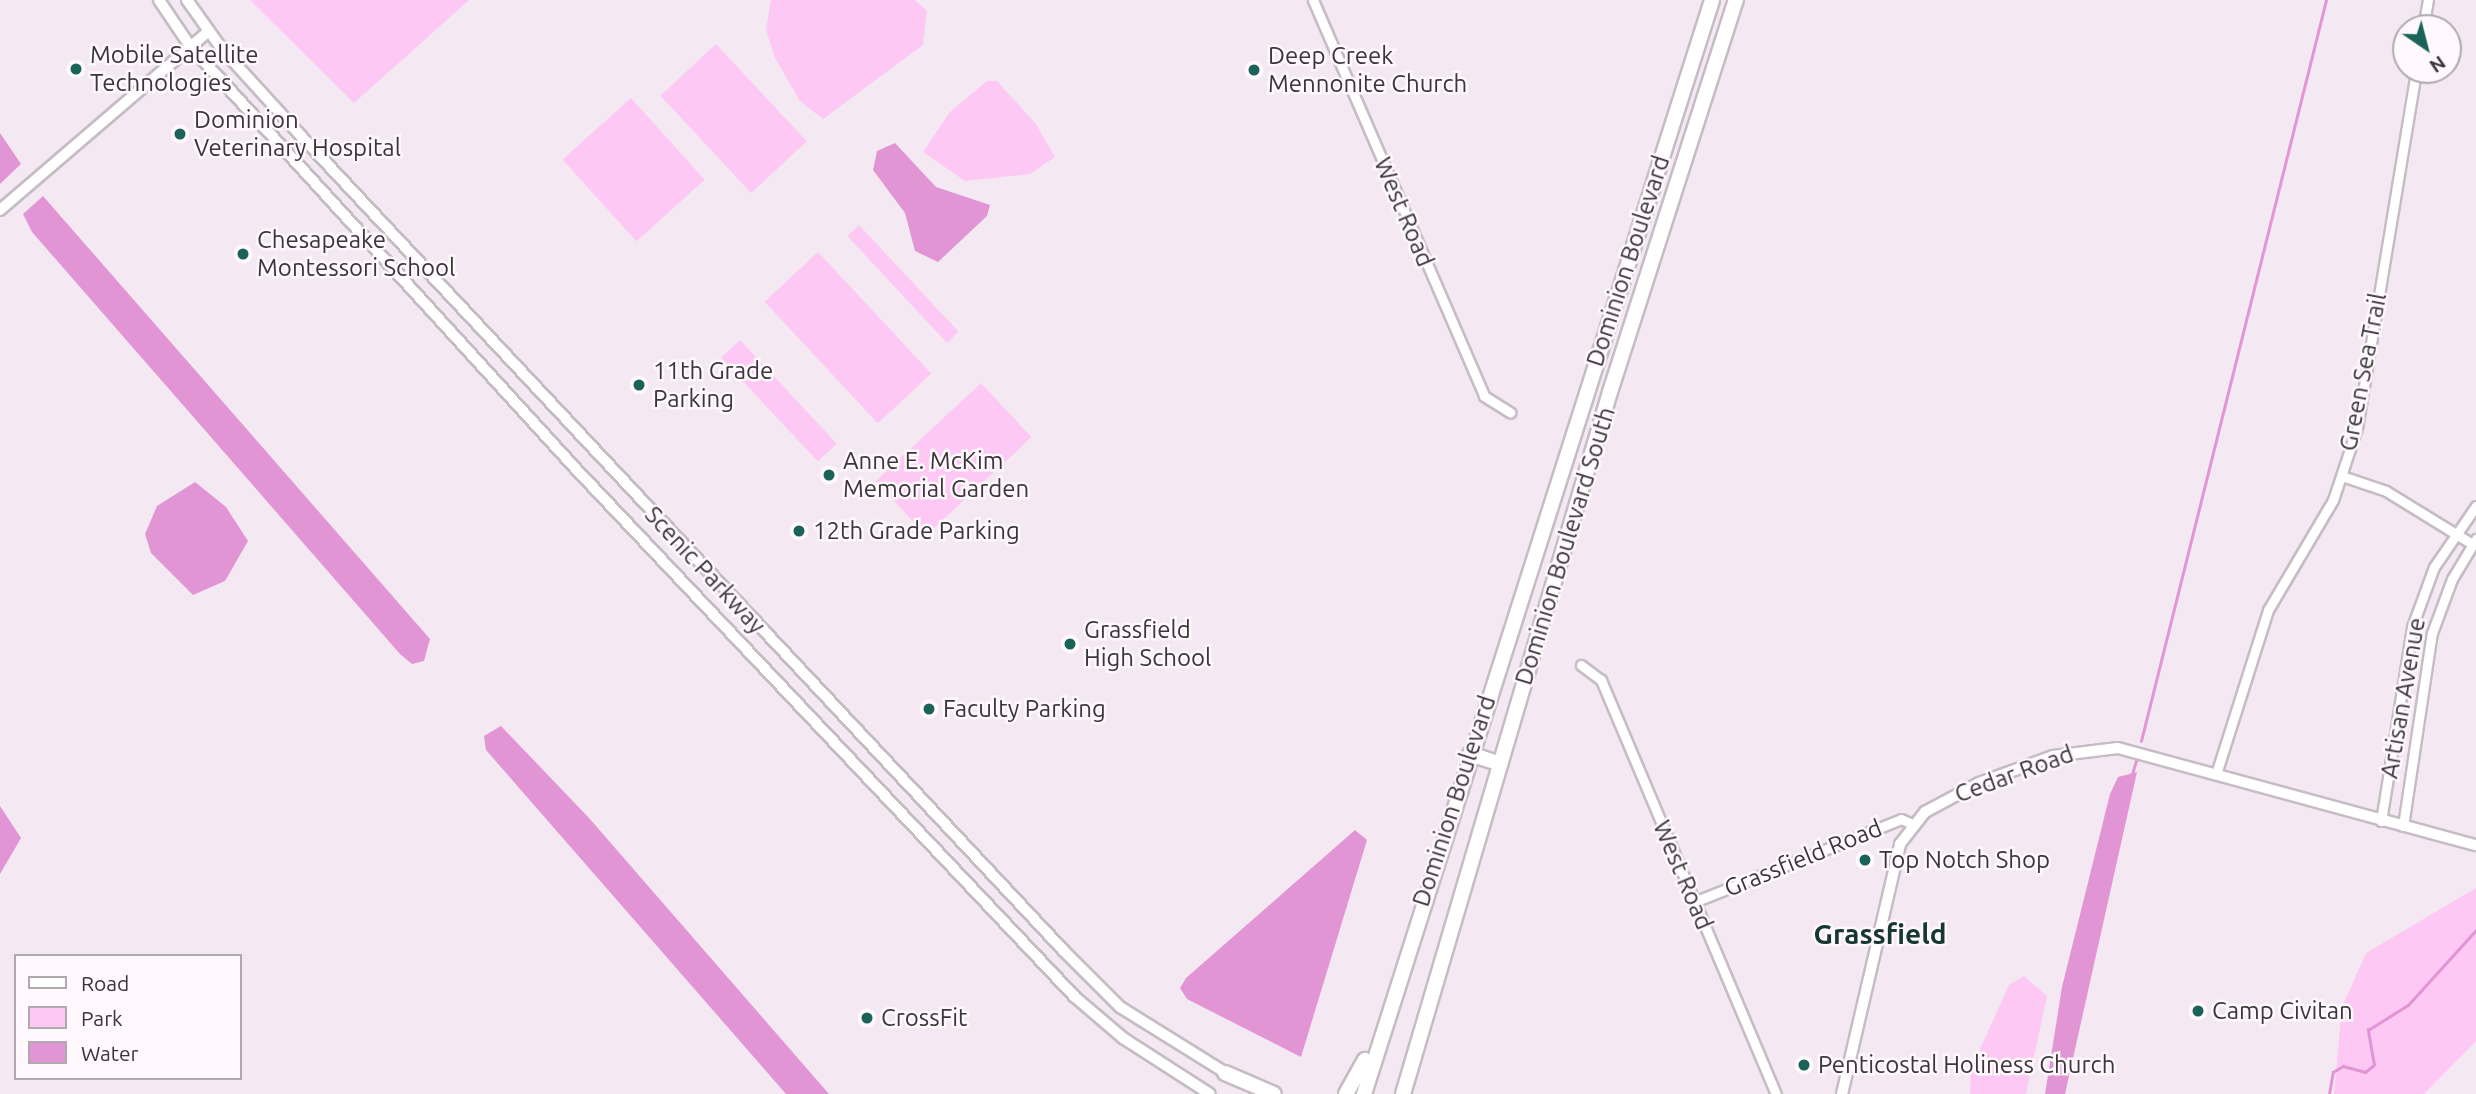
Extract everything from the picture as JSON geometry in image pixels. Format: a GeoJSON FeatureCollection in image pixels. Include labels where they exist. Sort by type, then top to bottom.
{"type":"FeatureCollection","features":[{"type":"Feature","properties":{"kind":"highway","name":"Dominion Boulevard"},"geometry":{"type":"LineString","coordinates":[[1393,995],[1712,0]]}},
{"type":"Feature","properties":{"kind":"highway","name":"Dominion Boulevard South"},"geometry":{"type":"LineString","coordinates":[[1403,1094],[1500,764],[1736,0]]}},
{"type":"Feature","properties":{"kind":"highway"},"geometry":{"type":"LineString","coordinates":[[1470,754],[1500,764]]}},
{"type":"Feature","properties":{"kind":"highway"},"geometry":{"type":"LineString","coordinates":[[1346,1094],[1363,1069],[1375,1023],[1393,995]]}},
{"type":"Feature","properties":{"kind":"highway"},"geometry":{"type":"LineString","coordinates":[[1364,1094],[1393,995]]}},
{"type":"Feature","properties":{"kind":"highway"},"geometry":{"type":"LineString","coordinates":[[1225,1073],[1274,1094]]}},
{"type":"Feature","properties":{"kind":"street","name":"Scenic Parkway"},"geometry":{"type":"LineString","coordinates":[[159,0],[190,46],[576,469],[1075,997],[1123,1038],[1210,1094]]}},
{"type":"Feature","properties":{"kind":"street","name":"Scenic Parkway"},"geometry":{"type":"LineString","coordinates":[[187,0],[209,31],[1063,950],[1120,1007],[1225,1073],[1264,1094]]}},
{"type":"Feature","properties":{"kind":"street","name":"West Road"},"geometry":{"type":"LineString","coordinates":[[1313,0],[1484,396],[1510,412]]}},
{"type":"Feature","properties":{"kind":"street"},"geometry":{"type":"LineString","coordinates":[[0,209],[209,31]]}},
{"type":"Feature","properties":{"kind":"street","name":"Green Sea Trail"},"geometry":{"type":"LineString","coordinates":[[2216,774],[2268,610],[2342,476],[2365,391],[2414,84]]}},
{"type":"Feature","properties":{"kind":"street"},"geometry":{"type":"LineString","coordinates":[[2342,476],[2386,491],[2455,534],[2474,542]]}},
{"type":"Feature","properties":{"kind":"street","name":"Artisan Avenue"},"geometry":{"type":"LineString","coordinates":[[2381,821],[2412,627],[2455,534],[2476,506]]}},
{"type":"Feature","properties":{"kind":"street","name":"Artisan Avenue"},"geometry":{"type":"LineString","coordinates":[[2403,827],[2432,634],[2474,542]]}},
{"type":"Feature","properties":{"kind":"street","name":"West Road"},"geometry":{"type":"LineString","coordinates":[[1581,665],[1601,680],[1776,1094]]}},
{"type":"Feature","properties":{"kind":"street","name":"Cedar Road"},"geometry":{"type":"LineString","coordinates":[[1912,824],[1979,783],[2075,750],[2133,750],[2381,821],[2476,845]]}},
{"type":"Feature","properties":{"kind":"street","name":"Grassfield Road"},"geometry":{"type":"LineString","coordinates":[[1694,902],[1901,819],[1912,824]]}},
{"type":"Feature","properties":{"kind":"street"},"geometry":{"type":"LineString","coordinates":[[1842,1094],[1885,899],[1912,824]]}},
{"type":"Feature","properties":{"kind":"green space"},"geometry":{"type":"Polygon","coordinates":[[[250,0],[469,0],[354,103],[250,0]]]}},
{"type":"Feature","properties":{"kind":"green space"},"geometry":{"type":"Polygon","coordinates":[[[771,0],[915,0],[927,11],[923,45],[823,119],[800,101],[775,58],[766,30],[771,0]]]}},
{"type":"Feature","properties":{"kind":"green space"},"geometry":{"type":"Polygon","coordinates":[[[716,44],[807,141],[751,193],[660,96],[716,44]]]}},
{"type":"Feature","properties":{"kind":"green space"},"geometry":{"type":"Polygon","coordinates":[[[987,81],[997,81],[1035,123],[1055,157],[1030,174],[965,181],[923,152],[950,112],[987,81]]]}},
{"type":"Feature","properties":{"kind":"green space"},"geometry":{"type":"Polygon","coordinates":[[[631,98],[705,180],[636,241],[563,160],[631,98]]]}},
{"type":"Feature","properties":{"kind":"green space"},"geometry":{"type":"Polygon","coordinates":[[[859,225],[959,332],[947,343],[847,236],[859,225]]]}},
{"type":"Feature","properties":{"kind":"green space"},"geometry":{"type":"Polygon","coordinates":[[[818,252],[931,373],[878,423],[765,302],[818,252]]]}},
{"type":"Feature","properties":{"kind":"green space"},"geometry":{"type":"Polygon","coordinates":[[[740,340],[837,444],[818,462],[721,358],[740,340]]]}},
{"type":"Feature","properties":{"kind":"green space"},"geometry":{"type":"Polygon","coordinates":[[[981,383],[1031,437],[926,535],[876,481],[981,383]]]}},
{"type":"Feature","properties":{"kind":"green space"},"geometry":{"type":"Polygon","coordinates":[[[2476,888],[2476,1041],[2424,1094],[2334,1094],[2342,1007],[2366,953],[2476,888]]]}},
{"type":"Feature","properties":{"kind":"green space"},"geometry":{"type":"Polygon","coordinates":[[[2024,976],[2047,996],[2026,1094],[1970,1094],[1971,1069],[2009,985],[2024,976]]]}},
{"type":"Feature","properties":{"kind":"water"},"geometry":{"type":"Polygon","coordinates":[[[0,133],[21,164],[0,184],[0,133]]]}},
{"type":"Feature","properties":{"kind":"water"},"geometry":{"type":"Polygon","coordinates":[[[895,143],[936,187],[990,205],[987,216],[938,262],[915,251],[905,213],[873,170],[877,151],[895,143]]]}},
{"type":"Feature","properties":{"kind":"water"},"geometry":{"type":"Polygon","coordinates":[[[43,196],[430,639],[424,661],[412,664],[400,654],[32,232],[23,214],[43,196]]]}},
{"type":"Feature","properties":{"kind":"water"},"geometry":{"type":"Polygon","coordinates":[[[195,482],[226,507],[248,541],[225,581],[193,595],[151,553],[145,534],[157,506],[195,482]]]}},
{"type":"Feature","properties":{"kind":"water"},"geometry":{"type":"Polygon","coordinates":[[[501,726],[589,818],[829,1094],[786,1094],[486,750],[484,736],[501,726]]]}},
{"type":"Feature","properties":{"kind":"water"},"geometry":{"type":"Polygon","coordinates":[[[2137,772],[2065,1094],[2045,1094],[2062,987],[2110,794],[2118,777],[2137,772]]]}},
{"type":"Feature","properties":{"kind":"water"},"geometry":{"type":"Polygon","coordinates":[[[0,806],[21,838],[0,874],[0,806]]]}},
{"type":"Feature","properties":{"kind":"water"},"geometry":{"type":"Polygon","coordinates":[[[1355,830],[1367,840],[1301,1057],[1187,999],[1180,988],[1186,978],[1355,830]]]}},
{"type":"Feature","properties":{"kind":"waterway"},"geometry":{"type":"LineString","coordinates":[[2141,741],[2326,0]]}},
{"type":"Feature","properties":{"kind":"waterway"},"geometry":{"type":"LineString","coordinates":[[2132,774],[2136,761]]}},
{"type":"Feature","properties":{"kind":"waterway"},"geometry":{"type":"LineString","coordinates":[[2329,1094],[2333,1072],[2343,1066],[2365,1072],[2374,1065],[2368,1030],[2408,1005],[2476,930]]}},
{"type":"Feature","properties":{"kind":"place","name":"Mobile Satellite Technologies"},"geometry":{"type":"Point","coordinates":[76,69]}},
{"type":"Feature","properties":{"kind":"place","name":"Deep Creek Mennonite Church"},"geometry":{"type":"Point","coordinates":[1254,70]}},
{"type":"Feature","properties":{"kind":"place","name":"Dominion Veterinary Hospital"},"geometry":{"type":"Point","coordinates":[180,134]}},
{"type":"Feature","properties":{"kind":"place","name":"Chesapeake Montessori School"},"geometry":{"type":"Point","coordinates":[243,254]}},
{"type":"Feature","properties":{"kind":"place","name":"11th Grade Parking"},"geometry":{"type":"Point","coordinates":[639,385]}},
{"type":"Feature","properties":{"kind":"place","name":"Anne E. McKim Memorial Garden"},"geometry":{"type":"Point","coordinates":[829,475]}},
{"type":"Feature","properties":{"kind":"place","name":"12th Grade Parking"},"geometry":{"type":"Point","coordinates":[799,531]}},
{"type":"Feature","properties":{"kind":"place","name":"Grassfield High School"},"geometry":{"type":"Point","coordinates":[1070,644]}},
{"type":"Feature","properties":{"kind":"place","name":"Faculty Parking"},"geometry":{"type":"Point","coordinates":[929,709]}},
{"type":"Feature","properties":{"kind":"place","name":"Top Notch Shop"},"geometry":{"type":"Point","coordinates":[1865,860]}},
{"type":"Feature","properties":{"kind":"place","name":"Camp Civitan"},"geometry":{"type":"Point","coordinates":[2198,1011]}},
{"type":"Feature","properties":{"kind":"place","name":"CrossFit"},"geometry":{"type":"Point","coordinates":[867,1018]}},
{"type":"Feature","properties":{"kind":"place","name":"Penticostal Holiness Church"},"geometry":{"type":"Point","coordinates":[1804,1065]}},
{"type":"Feature","properties":{"kind":"district","name":"Grassfield"},"geometry":{"type":"Point","coordinates":[1880,934]}}]}
